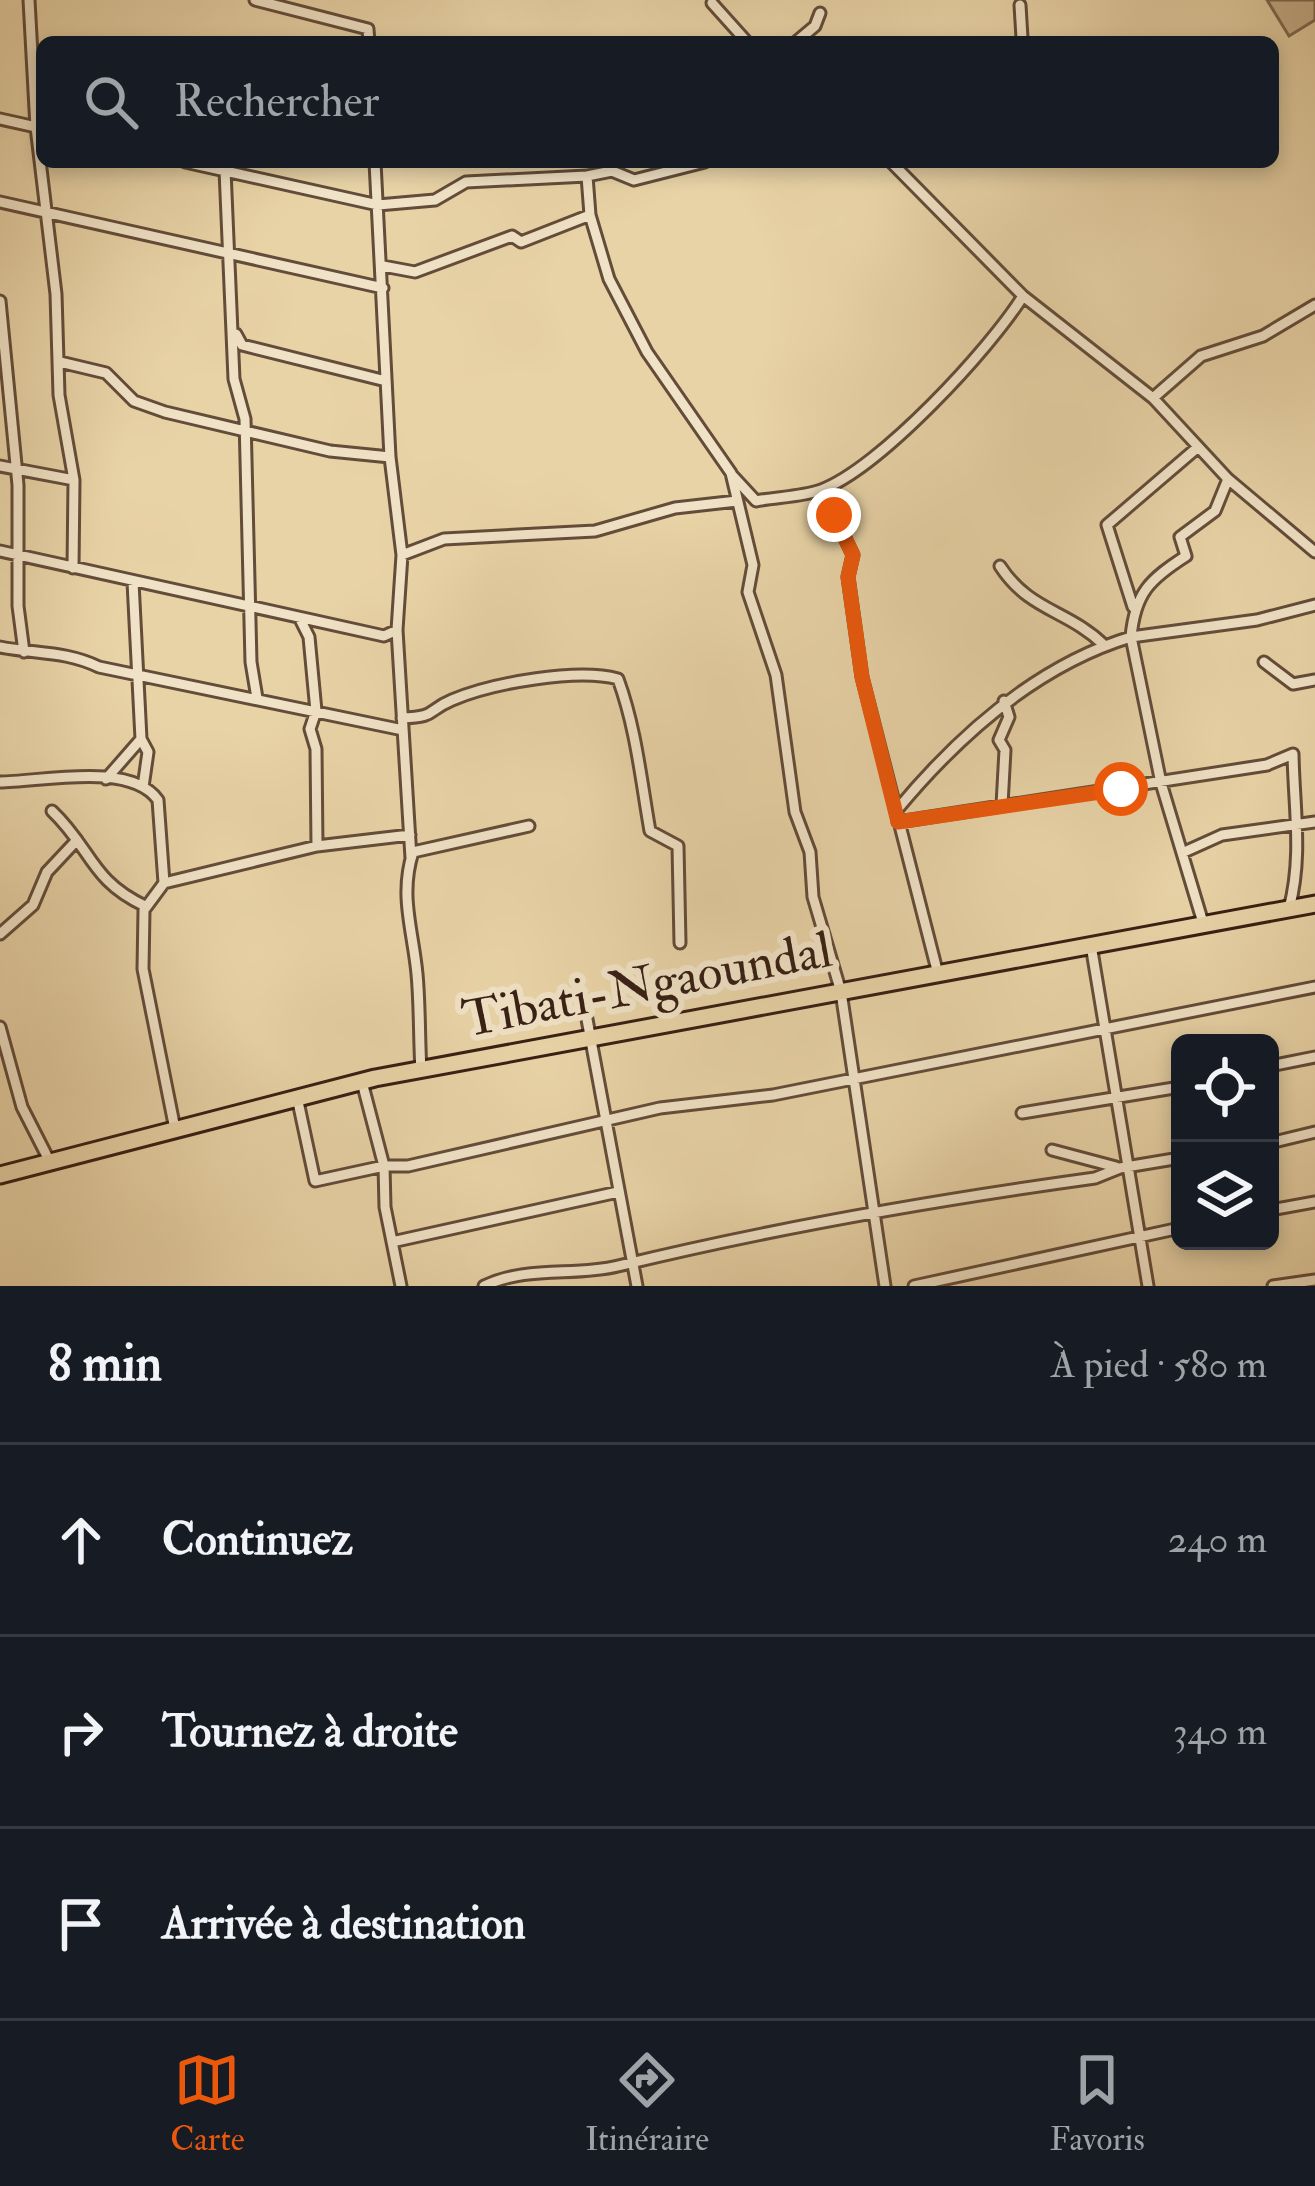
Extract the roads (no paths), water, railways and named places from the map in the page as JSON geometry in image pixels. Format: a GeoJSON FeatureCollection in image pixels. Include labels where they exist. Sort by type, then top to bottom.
{"type":"FeatureCollection","features":[{"type":"Feature","properties":{"kind":"highway","name":"Tibati-Ngaoundal"},"geometry":{"type":"LineString","coordinates":[[0,1175],[362,1082],[1315,904]]}},
{"type":"Feature","properties":{"kind":"street"},"geometry":{"type":"LineString","coordinates":[[29,0],[36,52]]}},
{"type":"Feature","properties":{"kind":"street"},"geometry":{"type":"LineString","coordinates":[[255,0],[368,28],[369,36]]}},
{"type":"Feature","properties":{"kind":"street"},"geometry":{"type":"LineString","coordinates":[[712,3],[742,36]]}},
{"type":"Feature","properties":{"kind":"street"},"geometry":{"type":"LineString","coordinates":[[1020,4],[1022,36]]}},
{"type":"Feature","properties":{"kind":"street"},"geometry":{"type":"LineString","coordinates":[[803,36],[815,26],[820,13]]}},
{"type":"Feature","properties":{"kind":"street"},"geometry":{"type":"LineString","coordinates":[[0,118],[36,127]]}},
{"type":"Feature","properties":{"kind":"street"},"geometry":{"type":"LineString","coordinates":[[42,168],[59,395],[74,480],[73,568]]}},
{"type":"Feature","properties":{"kind":"street"},"geometry":{"type":"LineString","coordinates":[[215,168],[378,205],[435,200],[466,182],[612,171],[634,180],[681,168]]}},
{"type":"Feature","properties":{"kind":"street"},"geometry":{"type":"LineString","coordinates":[[375,168],[390,457],[402,555],[397,629],[411,857]]}},
{"type":"Feature","properties":{"kind":"street"},"geometry":{"type":"LineString","coordinates":[[897,168],[1023,296],[1153,398],[1228,479],[1315,552]]}},
{"type":"Feature","properties":{"kind":"street"},"geometry":{"type":"LineString","coordinates":[[225,170],[222,185],[231,255],[257,698]]}},
{"type":"Feature","properties":{"kind":"street"},"geometry":{"type":"LineString","coordinates":[[587,176],[590,215],[610,279],[647,352],[731,473],[756,501],[822,490],[878,452],[997,339],[1023,296]]}},
{"type":"Feature","properties":{"kind":"street"},"geometry":{"type":"LineString","coordinates":[[0,202],[383,288]]}},
{"type":"Feature","properties":{"kind":"street"},"geometry":{"type":"LineString","coordinates":[[383,266],[415,272],[512,236],[521,242],[590,215]]}},
{"type":"Feature","properties":{"kind":"street"},"geometry":{"type":"LineString","coordinates":[[0,301],[24,652]]}},
{"type":"Feature","properties":{"kind":"street"},"geometry":{"type":"LineString","coordinates":[[1153,398],[1201,356],[1263,336],[1315,305]]}},
{"type":"Feature","properties":{"kind":"street"},"geometry":{"type":"LineString","coordinates":[[235,332],[242,345],[386,380]]}},
{"type":"Feature","properties":{"kind":"street"},"geometry":{"type":"LineString","coordinates":[[60,362],[106,373],[134,401],[330,452],[390,457]]}},
{"type":"Feature","properties":{"kind":"street"},"geometry":{"type":"LineString","coordinates":[[1198,447],[1107,525],[1133,607],[1130,637],[1161,783],[1204,926]]}},
{"type":"Feature","properties":{"kind":"street"},"geometry":{"type":"LineString","coordinates":[[0,466],[74,480]]}},
{"type":"Feature","properties":{"kind":"street"},"geometry":{"type":"LineString","coordinates":[[731,473],[753,565],[748,592],[776,675],[795,812],[810,852],[813,897],[841,992],[885,1286]]}},
{"type":"Feature","properties":{"kind":"street"},"geometry":{"type":"LineString","coordinates":[[1133,607],[1148,581],[1186,556],[1180,537],[1215,511],[1228,479]]}},
{"type":"Feature","properties":{"kind":"street"},"geometry":{"type":"LineString","coordinates":[[822,490],[853,555],[848,577],[862,677],[938,974]]}},
{"type":"Feature","properties":{"kind":"street"},"geometry":{"type":"LineString","coordinates":[[402,555],[444,539],[595,531],[675,508],[737,501]]}},
{"type":"Feature","properties":{"kind":"street"},"geometry":{"type":"LineString","coordinates":[[0,551],[384,636],[397,629]]}},
{"type":"Feature","properties":{"kind":"street"},"geometry":{"type":"LineString","coordinates":[[1000,566],[1017,592],[1033,598],[1050,616],[1086,627],[1104,645]]}},
{"type":"Feature","properties":{"kind":"street"},"geometry":{"type":"LineString","coordinates":[[133,582],[141,739],[148,752],[143,787]]}},
{"type":"Feature","properties":{"kind":"street"},"geometry":{"type":"LineString","coordinates":[[897,817],[930,769],[1004,701],[1104,645],[1130,637],[1257,620],[1315,605]]}},
{"type":"Feature","properties":{"kind":"street"},"geometry":{"type":"LineString","coordinates":[[299,617],[309,638],[316,711],[310,729],[316,749],[317,847]]}},
{"type":"Feature","properties":{"kind":"street"},"geometry":{"type":"LineString","coordinates":[[0,646],[44,656],[66,651],[100,667],[403,724],[430,718],[452,700],[536,680],[597,674],[618,679],[634,725],[633,743],[650,832],[678,847],[680,943]]}},
{"type":"Feature","properties":{"kind":"street"},"geometry":{"type":"LineString","coordinates":[[1264,662],[1293,684],[1315,680]]}},
{"type":"Feature","properties":{"kind":"street"},"geometry":{"type":"LineString","coordinates":[[1002,805],[1005,750],[1000,740],[1009,717],[1004,701]]}},
{"type":"Feature","properties":{"kind":"street"},"geometry":{"type":"LineString","coordinates":[[106,779],[141,739]]}},
{"type":"Feature","properties":{"kind":"street"},"geometry":{"type":"LineString","coordinates":[[897,817],[1161,783],[1267,765],[1293,754],[1298,877],[1289,909]]}},
{"type":"Feature","properties":{"kind":"street"},"geometry":{"type":"LineString","coordinates":[[0,782],[34,777],[106,779],[143,787],[158,800],[164,883]]}},
{"type":"Feature","properties":{"kind":"street"},"geometry":{"type":"LineString","coordinates":[[52,811],[102,880],[145,906]]}},
{"type":"Feature","properties":{"kind":"street"},"geometry":{"type":"LineString","coordinates":[[1182,853],[1222,835],[1315,822]]}},
{"type":"Feature","properties":{"kind":"street"},"geometry":{"type":"LineString","coordinates":[[421,1070],[418,981],[405,915],[404,877],[411,857],[417,848],[448,846],[530,826]]}},
{"type":"Feature","properties":{"kind":"street"},"geometry":{"type":"LineString","coordinates":[[175,1129],[145,988],[145,906],[164,883],[317,847],[410,835]]}},
{"type":"Feature","properties":{"kind":"street"},"geometry":{"type":"LineString","coordinates":[[0,934],[33,904],[47,872],[77,840]]}},
{"type":"Feature","properties":{"kind":"street"},"geometry":{"type":"LineString","coordinates":[[1091,945],[1124,1167],[1148,1286]]}},
{"type":"Feature","properties":{"kind":"street"},"geometry":{"type":"LineString","coordinates":[[297,1097],[315,1181],[418,1164],[660,1108],[759,1097],[1315,987]]}},
{"type":"Feature","properties":{"kind":"street"},"geometry":{"type":"LineString","coordinates":[[584,998],[637,1286]]}},
{"type":"Feature","properties":{"kind":"street"},"geometry":{"type":"LineString","coordinates":[[0,1027],[22,1107],[50,1162]]}},
{"type":"Feature","properties":{"kind":"street"},"geometry":{"type":"LineString","coordinates":[[1279,1064],[1315,1057]]}},
{"type":"Feature","properties":{"kind":"street"},"geometry":{"type":"LineString","coordinates":[[362,1082],[384,1166],[401,1286]]}},
{"type":"Feature","properties":{"kind":"street"},"geometry":{"type":"LineString","coordinates":[[1022,1113],[1171,1088]]}},
{"type":"Feature","properties":{"kind":"street"},"geometry":{"type":"LineString","coordinates":[[1274,1142],[1315,1132]]}},
{"type":"Feature","properties":{"kind":"street"},"geometry":{"type":"LineString","coordinates":[[1052,1150],[1099,1167],[1171,1159]]}},
{"type":"Feature","properties":{"kind":"street"},"geometry":{"type":"LineString","coordinates":[[484,1286],[552,1268],[605,1268],[875,1213],[1095,1178],[1124,1167]]}},
{"type":"Feature","properties":{"kind":"street"},"geometry":{"type":"LineString","coordinates":[[392,1242],[618,1192]]}},
{"type":"Feature","properties":{"kind":"street"},"geometry":{"type":"LineString","coordinates":[[1279,1208],[1315,1202]]}},
{"type":"Feature","properties":{"kind":"street"},"geometry":{"type":"LineString","coordinates":[[914,1286],[1171,1230]]}},
{"type":"Feature","properties":{"kind":"street"},"geometry":{"type":"LineString","coordinates":[[1280,1285],[1315,1280]]}}]}
